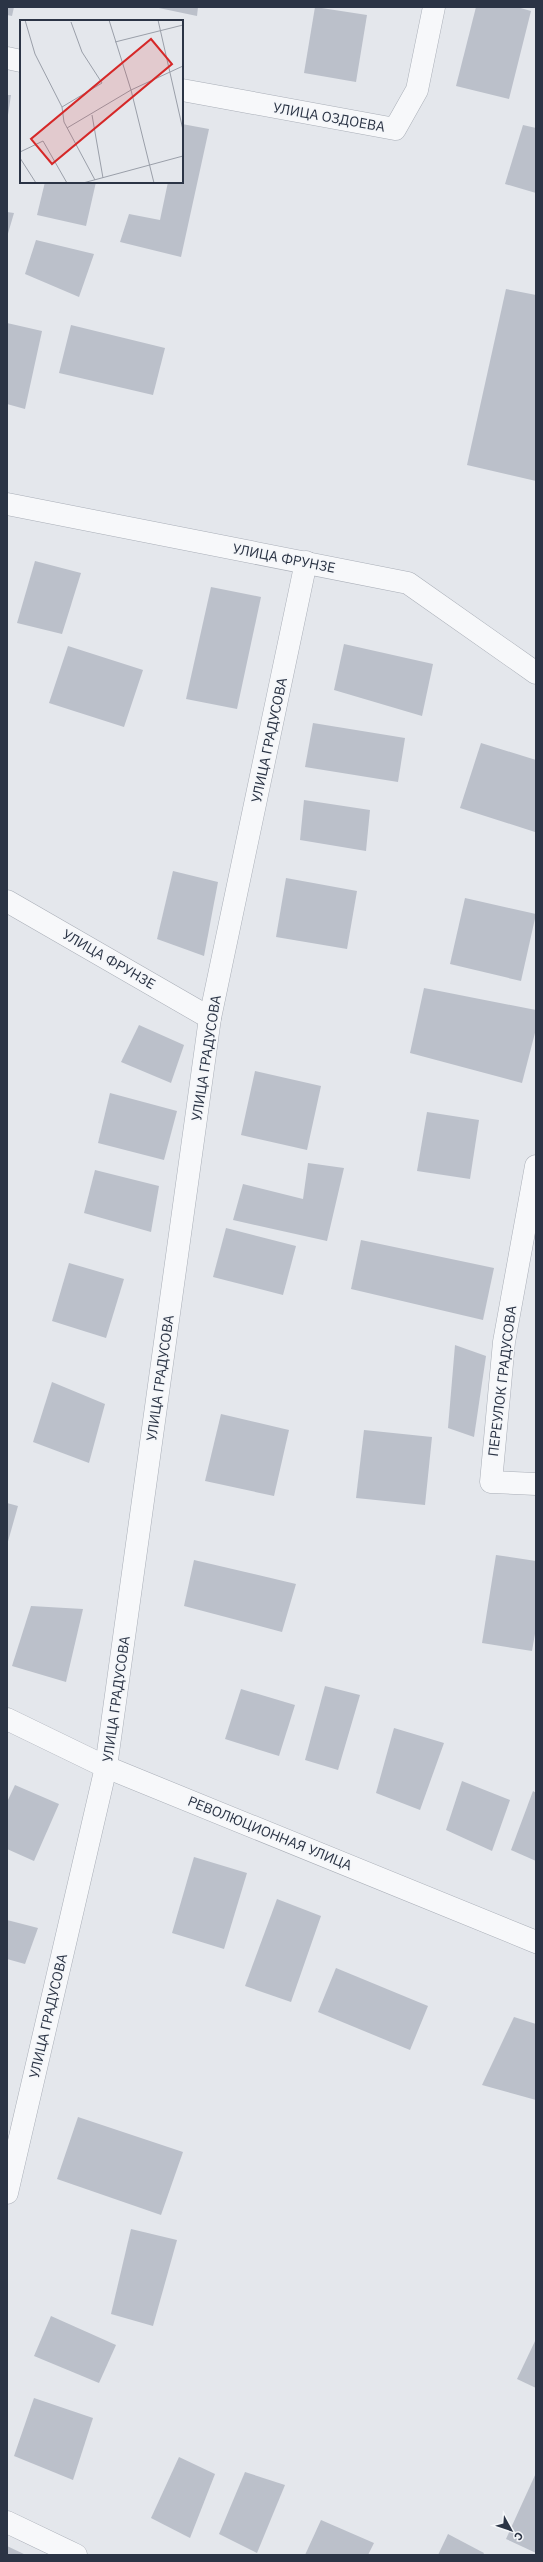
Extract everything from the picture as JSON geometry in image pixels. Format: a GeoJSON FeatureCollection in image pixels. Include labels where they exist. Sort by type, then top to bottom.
{"type":"FeatureCollection","features":[{"type":"Feature","properties":{"kind":"street","name":"УЛИЦА ОЗДОЕВА"},"geometry":{"type":"LineString","coordinates":[[183,90],[395,129],[417,90],[434,7]]}},
{"type":"Feature","properties":{"kind":"street"},"geometry":{"type":"LineString","coordinates":[[7,58],[20,61]]}},
{"type":"Feature","properties":{"kind":"street","name":"УЛИЦА ФРУНЗЕ"},"geometry":{"type":"LineString","coordinates":[[7,504],[408,583],[536,672]]}},
{"type":"Feature","properties":{"kind":"street","name":"УЛИЦА ГРАДУСОВА"},"geometry":{"type":"LineString","coordinates":[[7,2193],[106,1767],[210,1018],[306,562]]}},
{"type":"Feature","properties":{"kind":"street","name":"УЛИЦА ФРУНЗЕ"},"geometry":{"type":"LineString","coordinates":[[7,901],[210,1018]]}},
{"type":"Feature","properties":{"kind":"street","name":"ПЕРЕУЛОК ГРАДУСОВА"},"geometry":{"type":"LineString","coordinates":[[536,1166],[504,1342],[491,1482],[536,1484]]}},
{"type":"Feature","properties":{"kind":"street","name":"РЕВОЛЮЦИОННАЯ УЛИЦА"},"geometry":{"type":"LineString","coordinates":[[7,1719],[106,1767],[536,1942]]}},
{"type":"Feature","properties":{"kind":"street"},"geometry":{"type":"LineString","coordinates":[[7,2522],[76,2555]]}},
{"type":"Feature","properties":{"kind":"building"},"geometry":{"type":"Polygon","coordinates":[[[7,7],[14,7],[12,16],[7,15],[7,7]]]}},
{"type":"Feature","properties":{"kind":"building"},"geometry":{"type":"Polygon","coordinates":[[[154,7],[198,7],[197,16],[154,7]]]}},
{"type":"Feature","properties":{"kind":"building"},"geometry":{"type":"Polygon","coordinates":[[[315,7],[367,15],[356,82],[304,73],[315,7]]]}},
{"type":"Feature","properties":{"kind":"building"},"geometry":{"type":"Polygon","coordinates":[[[476,7],[517,7],[531,11],[509,99],[456,86],[476,7]]]}},
{"type":"Feature","properties":{"kind":"building"},"geometry":{"type":"Polygon","coordinates":[[[7,95],[11,95],[8,115],[7,115],[7,95]]]}},
{"type":"Feature","properties":{"kind":"building"},"geometry":{"type":"Polygon","coordinates":[[[183,124],[209,129],[181,257],[120,242],[129,214],[160,220],[168,183],[183,183],[183,124]]]}},
{"type":"Feature","properties":{"kind":"building"},"geometry":{"type":"Polygon","coordinates":[[[523,125],[536,128],[536,193],[505,184],[523,125]]]}},
{"type":"Feature","properties":{"kind":"building"},"geometry":{"type":"Polygon","coordinates":[[[45,183],[96,183],[86,226],[37,215],[45,183]]]}},
{"type":"Feature","properties":{"kind":"building"},"geometry":{"type":"Polygon","coordinates":[[[7,212],[14,213],[7,237],[7,212]]]}},
{"type":"Feature","properties":{"kind":"building"},"geometry":{"type":"Polygon","coordinates":[[[36,240],[94,254],[79,297],[25,274],[36,240]]]}},
{"type":"Feature","properties":{"kind":"building"},"geometry":{"type":"Polygon","coordinates":[[[506,289],[536,295],[536,481],[467,465],[506,289]]]}},
{"type":"Feature","properties":{"kind":"building"},"geometry":{"type":"Polygon","coordinates":[[[7,323],[42,331],[25,409],[7,404],[7,323]]]}},
{"type":"Feature","properties":{"kind":"building"},"geometry":{"type":"Polygon","coordinates":[[[71,325],[165,348],[153,395],[59,373],[71,325]]]}},
{"type":"Feature","properties":{"kind":"building"},"geometry":{"type":"Polygon","coordinates":[[[35,561],[81,573],[62,634],[17,623],[35,561]]]}},
{"type":"Feature","properties":{"kind":"building"},"geometry":{"type":"Polygon","coordinates":[[[211,587],[261,597],[237,709],[186,699],[211,587]]]}},
{"type":"Feature","properties":{"kind":"building"},"geometry":{"type":"Polygon","coordinates":[[[344,644],[433,664],[422,716],[334,690],[344,644]]]}},
{"type":"Feature","properties":{"kind":"building"},"geometry":{"type":"Polygon","coordinates":[[[68,646],[143,670],[124,727],[49,703],[68,646]]]}},
{"type":"Feature","properties":{"kind":"building"},"geometry":{"type":"Polygon","coordinates":[[[313,723],[405,738],[398,782],[305,767],[313,723]]]}},
{"type":"Feature","properties":{"kind":"building"},"geometry":{"type":"Polygon","coordinates":[[[481,743],[536,760],[535,832],[460,808],[481,743]]]}},
{"type":"Feature","properties":{"kind":"building"},"geometry":{"type":"Polygon","coordinates":[[[304,800],[370,810],[366,851],[300,840],[304,800]]]}},
{"type":"Feature","properties":{"kind":"building"},"geometry":{"type":"Polygon","coordinates":[[[173,871],[218,882],[204,956],[157,939],[173,871]]]}},
{"type":"Feature","properties":{"kind":"building"},"geometry":{"type":"Polygon","coordinates":[[[286,878],[357,891],[347,949],[276,937],[286,878]]]}},
{"type":"Feature","properties":{"kind":"building"},"geometry":{"type":"Polygon","coordinates":[[[465,898],[536,914],[521,981],[450,964],[465,898]]]}},
{"type":"Feature","properties":{"kind":"building"},"geometry":{"type":"Polygon","coordinates":[[[424,988],[536,1010],[536,1029],[522,1083],[410,1053],[424,988]]]}},
{"type":"Feature","properties":{"kind":"building"},"geometry":{"type":"Polygon","coordinates":[[[139,1025],[184,1045],[171,1083],[121,1062],[139,1025]]]}},
{"type":"Feature","properties":{"kind":"building"},"geometry":{"type":"Polygon","coordinates":[[[255,1071],[321,1086],[307,1150],[241,1135],[255,1071]]]}},
{"type":"Feature","properties":{"kind":"building"},"geometry":{"type":"Polygon","coordinates":[[[110,1093],[177,1111],[164,1160],[98,1143],[110,1093]]]}},
{"type":"Feature","properties":{"kind":"building"},"geometry":{"type":"Polygon","coordinates":[[[427,1112],[479,1120],[470,1179],[417,1171],[427,1112]]]}},
{"type":"Feature","properties":{"kind":"building"},"geometry":{"type":"Polygon","coordinates":[[[308,1163],[344,1168],[327,1241],[233,1220],[243,1184],[303,1199],[308,1163]]]}},
{"type":"Feature","properties":{"kind":"building"},"geometry":{"type":"Polygon","coordinates":[[[95,1170],[159,1186],[151,1232],[84,1213],[95,1170]]]}},
{"type":"Feature","properties":{"kind":"building"},"geometry":{"type":"Polygon","coordinates":[[[226,1228],[296,1246],[283,1295],[213,1277],[226,1228]]]}},
{"type":"Feature","properties":{"kind":"building"},"geometry":{"type":"Polygon","coordinates":[[[361,1240],[494,1268],[483,1320],[351,1289],[361,1240]]]}},
{"type":"Feature","properties":{"kind":"building"},"geometry":{"type":"Polygon","coordinates":[[[69,1263],[124,1279],[106,1338],[52,1321],[69,1263]]]}},
{"type":"Feature","properties":{"kind":"building"},"geometry":{"type":"Polygon","coordinates":[[[455,1345],[486,1356],[474,1437],[448,1428],[455,1345]]]}},
{"type":"Feature","properties":{"kind":"building"},"geometry":{"type":"Polygon","coordinates":[[[52,1382],[105,1404],[89,1463],[33,1442],[52,1382]]]}},
{"type":"Feature","properties":{"kind":"building"},"geometry":{"type":"Polygon","coordinates":[[[221,1414],[289,1430],[274,1496],[205,1481],[221,1414]]]}},
{"type":"Feature","properties":{"kind":"building"},"geometry":{"type":"Polygon","coordinates":[[[364,1430],[432,1437],[425,1505],[356,1498],[364,1430]]]}},
{"type":"Feature","properties":{"kind":"building"},"geometry":{"type":"Polygon","coordinates":[[[7,1503],[18,1506],[7,1545],[7,1503]]]}},
{"type":"Feature","properties":{"kind":"building"},"geometry":{"type":"Polygon","coordinates":[[[496,1555],[536,1561],[536,1628],[532,1651],[482,1643],[496,1555]]]}},
{"type":"Feature","properties":{"kind":"building"},"geometry":{"type":"Polygon","coordinates":[[[194,1560],[296,1584],[282,1632],[184,1606],[194,1560]]]}},
{"type":"Feature","properties":{"kind":"building"},"geometry":{"type":"Polygon","coordinates":[[[31,1606],[83,1609],[66,1682],[12,1666],[31,1606]]]}},
{"type":"Feature","properties":{"kind":"building"},"geometry":{"type":"Polygon","coordinates":[[[325,1686],[360,1695],[338,1770],[305,1760],[325,1686]]]}},
{"type":"Feature","properties":{"kind":"building"},"geometry":{"type":"Polygon","coordinates":[[[241,1689],[295,1705],[279,1756],[225,1739],[241,1689]]]}},
{"type":"Feature","properties":{"kind":"building"},"geometry":{"type":"Polygon","coordinates":[[[394,1728],[444,1743],[420,1810],[376,1793],[394,1728]]]}},
{"type":"Feature","properties":{"kind":"building"},"geometry":{"type":"Polygon","coordinates":[[[462,1781],[510,1800],[492,1851],[446,1830],[462,1781]]]}},
{"type":"Feature","properties":{"kind":"building"},"geometry":{"type":"Polygon","coordinates":[[[15,1785],[59,1804],[34,1861],[7,1849],[7,1802],[15,1785]]]}},
{"type":"Feature","properties":{"kind":"building"},"geometry":{"type":"Polygon","coordinates":[[[533,1791],[536,1793],[536,1861],[511,1850],[533,1791]]]}},
{"type":"Feature","properties":{"kind":"building"},"geometry":{"type":"Polygon","coordinates":[[[194,1857],[247,1873],[224,1949],[172,1933],[194,1857]]]}},
{"type":"Feature","properties":{"kind":"building"},"geometry":{"type":"Polygon","coordinates":[[[277,1899],[321,1916],[291,2002],[245,1986],[277,1899]]]}},
{"type":"Feature","properties":{"kind":"building"},"geometry":{"type":"Polygon","coordinates":[[[7,1920],[38,1928],[25,1964],[7,1959],[7,1920]]]}},
{"type":"Feature","properties":{"kind":"building"},"geometry":{"type":"Polygon","coordinates":[[[336,1968],[428,2006],[410,2050],[318,2012],[336,1968]]]}},
{"type":"Feature","properties":{"kind":"building"},"geometry":{"type":"Polygon","coordinates":[[[514,2017],[536,2024],[536,2100],[482,2085],[514,2017]]]}},
{"type":"Feature","properties":{"kind":"building"},"geometry":{"type":"Polygon","coordinates":[[[78,2117],[183,2152],[161,2215],[57,2179],[78,2117]]]}},
{"type":"Feature","properties":{"kind":"building"},"geometry":{"type":"Polygon","coordinates":[[[131,2229],[177,2240],[153,2326],[111,2314],[131,2229]]]}},
{"type":"Feature","properties":{"kind":"building"},"geometry":{"type":"Polygon","coordinates":[[[51,2316],[116,2345],[99,2383],[34,2356],[51,2316]]]}},
{"type":"Feature","properties":{"kind":"building"},"geometry":{"type":"Polygon","coordinates":[[[536,2339],[536,2388],[517,2379],[536,2339]]]}},
{"type":"Feature","properties":{"kind":"building"},"geometry":{"type":"Polygon","coordinates":[[[34,2398],[93,2418],[73,2480],[14,2456],[34,2398]]]}},
{"type":"Feature","properties":{"kind":"building"},"geometry":{"type":"Polygon","coordinates":[[[179,2457],[215,2474],[190,2538],[151,2518],[179,2457]]]}},
{"type":"Feature","properties":{"kind":"building"},"geometry":{"type":"Polygon","coordinates":[[[245,2472],[285,2485],[257,2553],[219,2534],[245,2472]]]}},
{"type":"Feature","properties":{"kind":"building"},"geometry":{"type":"Polygon","coordinates":[[[536,2473],[536,2553],[506,2539],[536,2473]]]}},
{"type":"Feature","properties":{"kind":"building"},"geometry":{"type":"Polygon","coordinates":[[[321,2520],[374,2543],[368,2555],[305,2555],[321,2520]]]}},
{"type":"Feature","properties":{"kind":"building"},"geometry":{"type":"Polygon","coordinates":[[[448,2534],[484,2553],[483,2555],[438,2555],[448,2534]]]}},
{"type":"Feature","properties":{"kind":"building"},"geometry":{"type":"Polygon","coordinates":[[[7,2546],[26,2555],[7,2555],[7,2546]]]}}]}
